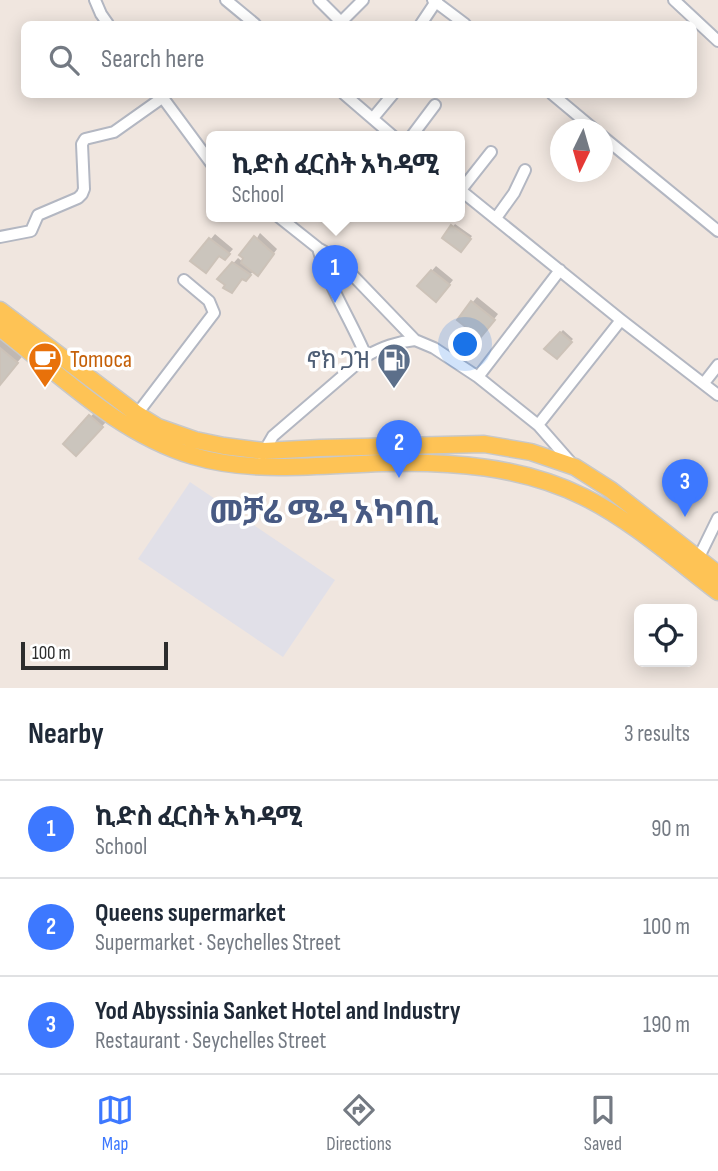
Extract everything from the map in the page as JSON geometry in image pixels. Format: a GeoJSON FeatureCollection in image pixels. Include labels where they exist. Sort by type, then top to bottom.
{"type":"FeatureCollection","features":[{"type":"Feature","properties":{"kind":"main road"},"geometry":{"type":"LineString","coordinates":[[0,310],[136,415],[158,427],[261,459],[447,463],[484,467],[550,483],[585,497],[620,519],[718,592]]}},
{"type":"Feature","properties":{"kind":"main road"},"geometry":{"type":"LineString","coordinates":[[0,328],[113,418],[140,435],[193,456],[234,466],[320,448],[484,444],[510,447],[575,467],[611,490],[718,574]]}},
{"type":"Feature","properties":{"kind":"street"},"geometry":{"type":"LineString","coordinates":[[95,0],[106,21]]}},
{"type":"Feature","properties":{"kind":"street"},"geometry":{"type":"LineString","coordinates":[[226,0],[248,21]]}},
{"type":"Feature","properties":{"kind":"street"},"geometry":{"type":"LineString","coordinates":[[319,0],[338,21]]}},
{"type":"Feature","properties":{"kind":"street"},"geometry":{"type":"LineString","coordinates":[[342,21],[363,0]]}},
{"type":"Feature","properties":{"kind":"street"},"geometry":{"type":"LineString","coordinates":[[674,0],[716,35]]}},
{"type":"Feature","properties":{"kind":"street"},"geometry":{"type":"LineString","coordinates":[[423,21],[435,1],[461,21]]}},
{"type":"Feature","properties":{"kind":"street"},"geometry":{"type":"LineString","coordinates":[[0,237],[31,231],[38,215],[78,198],[84,189],[82,144],[85,139],[114,132],[158,98]]}},
{"type":"Feature","properties":{"kind":"street"},"geometry":{"type":"LineString","coordinates":[[162,98],[206,156]]}},
{"type":"Feature","properties":{"kind":"street"},"geometry":{"type":"LineString","coordinates":[[349,98],[387,131]]}},
{"type":"Feature","properties":{"kind":"street"},"geometry":{"type":"LineString","coordinates":[[373,118],[390,98]]}},
{"type":"Feature","properties":{"kind":"street"},"geometry":{"type":"LineString","coordinates":[[557,98],[582,119]]}},
{"type":"Feature","properties":{"kind":"street"},"geometry":{"type":"LineString","coordinates":[[415,131],[435,104]]}},
{"type":"Feature","properties":{"kind":"street"},"geometry":{"type":"LineString","coordinates":[[613,144],[718,231]]}},
{"type":"Feature","properties":{"kind":"street"},"geometry":{"type":"LineString","coordinates":[[465,183],[491,152]]}},
{"type":"Feature","properties":{"kind":"street"},"geometry":{"type":"LineString","coordinates":[[496,218],[525,170]]}},
{"type":"Feature","properties":{"kind":"street"},"geometry":{"type":"LineString","coordinates":[[465,193],[718,395]]}},
{"type":"Feature","properties":{"kind":"street"},"geometry":{"type":"LineString","coordinates":[[285,222],[318,248],[336,258],[415,340],[433,348],[478,377],[538,425],[575,467]]}},
{"type":"Feature","properties":{"kind":"street"},"geometry":{"type":"LineString","coordinates":[[318,248],[324,270],[366,356]]}},
{"type":"Feature","properties":{"kind":"street"},"geometry":{"type":"LineString","coordinates":[[478,377],[560,270]]}},
{"type":"Feature","properties":{"kind":"street"},"geometry":{"type":"LineString","coordinates":[[136,415],[214,313],[209,301],[184,280]]}},
{"type":"Feature","properties":{"kind":"street"},"geometry":{"type":"LineString","coordinates":[[538,425],[621,320]]}},
{"type":"Feature","properties":{"kind":"street"},"geometry":{"type":"LineString","coordinates":[[261,459],[273,436],[366,356],[390,344],[415,340]]}},
{"type":"Feature","properties":{"kind":"street"},"geometry":{"type":"LineString","coordinates":[[704,383],[718,365]]}},
{"type":"Feature","properties":{"kind":"street"},"geometry":{"type":"LineString","coordinates":[[698,559],[718,518]]}},
{"type":"Feature","properties":{"kind":"shaded area"},"geometry":{"type":"Polygon","coordinates":[[[190,482],[335,580],[283,657],[138,559],[190,482]]]}},
{"type":"Feature","properties":{"kind":"building"},"geometry":{"type":"Polygon","coordinates":[[[451,225],[471,239],[461,252],[442,238],[451,225]]]}},
{"type":"Feature","properties":{"kind":"building"},"geometry":{"type":"Polygon","coordinates":[[[254,236],[274,254],[258,276],[241,263],[243,258],[239,255],[254,236]]]}},
{"type":"Feature","properties":{"kind":"building"},"geometry":{"type":"Polygon","coordinates":[[[209,238],[230,254],[225,260],[219,256],[206,273],[190,261],[209,238]]]}},
{"type":"Feature","properties":{"kind":"building"},"geometry":{"type":"Polygon","coordinates":[[[232,262],[251,275],[246,281],[242,279],[232,293],[223,288],[225,285],[217,279],[232,262]]]}},
{"type":"Feature","properties":{"kind":"building"},"geometry":{"type":"Polygon","coordinates":[[[431,270],[450,285],[436,302],[417,286],[431,270]]]}},
{"type":"Feature","properties":{"kind":"building"},"geometry":{"type":"Polygon","coordinates":[[[471,301],[495,320],[480,338],[457,320],[471,301]]]}},
{"type":"Feature","properties":{"kind":"building"},"geometry":{"type":"Polygon","coordinates":[[[560,332],[572,342],[557,359],[544,349],[560,332]]]}},
{"type":"Feature","properties":{"kind":"building"},"geometry":{"type":"Polygon","coordinates":[[[0,348],[18,363],[0,385],[0,348]]]}},
{"type":"Feature","properties":{"kind":"building"},"geometry":{"type":"Polygon","coordinates":[[[89,415],[103,427],[76,456],[63,444],[89,415]]]}},
{"type":"Feature","properties":{"kind":"place","name":"ኪድስ ፈርስት አካዳሚ"},"geometry":{"type":"Point","coordinates":[335,303]}},
{"type":"Feature","properties":{"kind":"place","name":"Tomoca"},"geometry":{"type":"Point","coordinates":[45,389]}},
{"type":"Feature","properties":{"kind":"place","name":"ኖክ ጋዝ"},"geometry":{"type":"Point","coordinates":[394,390]}},
{"type":"Feature","properties":{"kind":"place","name":"Queens supermarket"},"geometry":{"type":"Point","coordinates":[399,478]}},
{"type":"Feature","properties":{"kind":"place","name":"Yod Abyssinia Sanket Hotel and Industry"},"geometry":{"type":"Point","coordinates":[685,517]}},
{"type":"Feature","properties":{"kind":"district","name":"መቻሬ ሜዳ አካባቢ"},"geometry":{"type":"Point","coordinates":[324,513]}}]}
